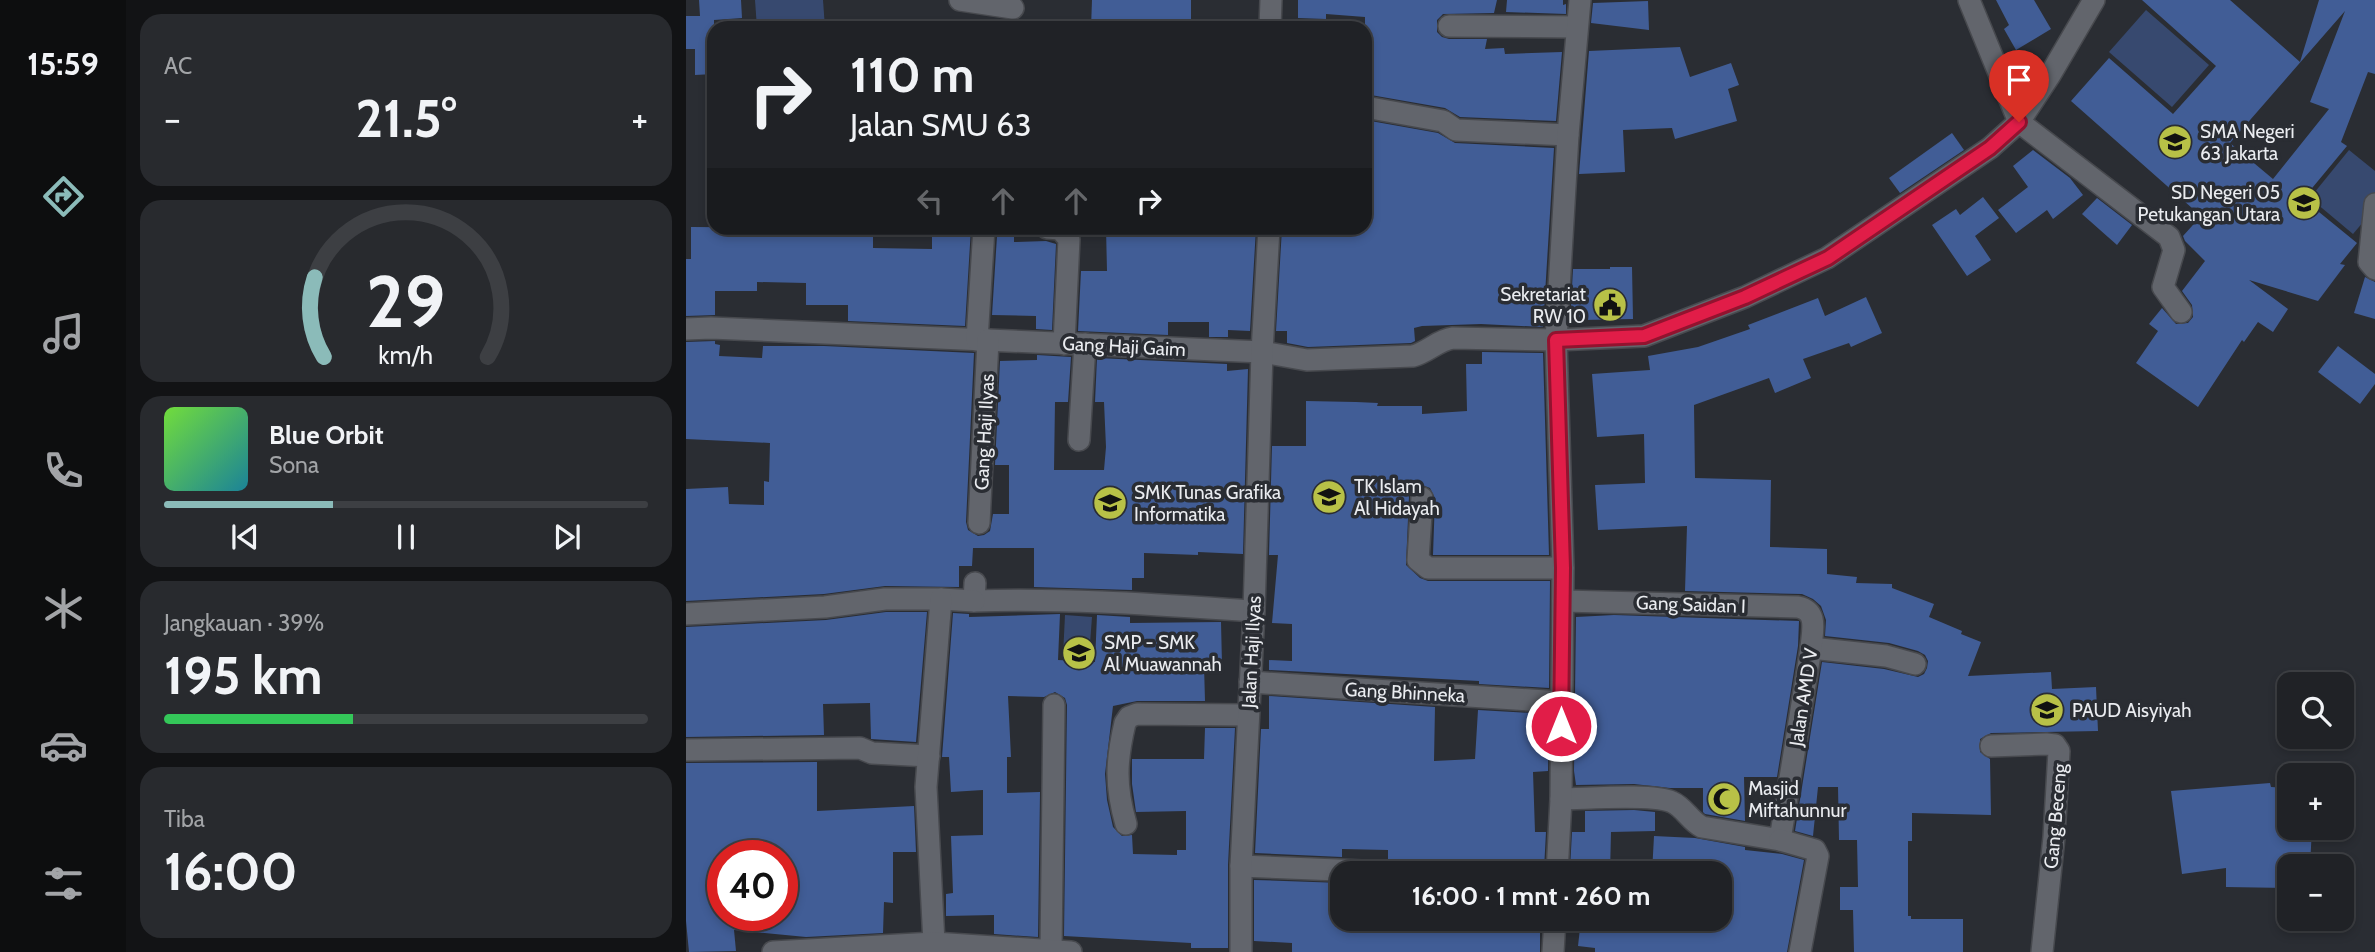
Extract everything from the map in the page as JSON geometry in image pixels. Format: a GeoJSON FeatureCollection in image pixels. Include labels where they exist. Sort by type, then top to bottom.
{"type":"FeatureCollection","features":[{"type":"Feature","properties":{"kind":"street"},"geometry":{"type":"LineString","coordinates":[[960,0],[1013,12]]}},
{"type":"Feature","properties":{"kind":"street"},"geometry":{"type":"LineString","coordinates":[[1270,21],[1271,0]]}},
{"type":"Feature","properties":{"kind":"street"},"geometry":{"type":"LineString","coordinates":[[1558,861],[1561,799],[1563,568],[1556,340],[1568,135],[1580,0]]}},
{"type":"Feature","properties":{"kind":"street"},"geometry":{"type":"LineString","coordinates":[[1969,0],[2019,122],[2169,237],[2174,250],[2163,287],[2181,312]]}},
{"type":"Feature","properties":{"kind":"street","name":"Gang Haji Gaim"},"geometry":{"type":"LineString","coordinates":[[686,329],[1262,352],[1307,360],[1413,356],[1442,340],[1453,338],[1556,340],[1644,336],[1745,297],[1828,258],[1990,148],[2019,122],[2094,0]]}},
{"type":"Feature","properties":{"kind":"street"},"geometry":{"type":"LineString","coordinates":[[1449,26],[1577,27]]}},
{"type":"Feature","properties":{"kind":"street"},"geometry":{"type":"LineString","coordinates":[[1372,108],[1443,121],[1456,131],[1568,135]]}},
{"type":"Feature","properties":{"kind":"street"},"geometry":{"type":"LineString","coordinates":[[2375,204],[2369,262],[2375,269]]}},
{"type":"Feature","properties":{"kind":"street","name":"Gang Haji Ilyas"},"geometry":{"type":"LineString","coordinates":[[979,523],[984,235]]}},
{"type":"Feature","properties":{"kind":"street"},"geometry":{"type":"LineString","coordinates":[[1065,235],[1069,239],[1079,440]]}},
{"type":"Feature","properties":{"kind":"street","name":"Jalan Haji Ilyas"},"geometry":{"type":"LineString","coordinates":[[1241,952],[1241,866],[1269,235]]}},
{"type":"Feature","properties":{"kind":"street"},"geometry":{"type":"LineString","coordinates":[[1422,498],[1418,560],[1428,568],[1563,568]]}},
{"type":"Feature","properties":{"kind":"street"},"geometry":{"type":"LineString","coordinates":[[686,614],[825,607],[885,599],[941,599],[974,592],[1021,600],[1254,611]]}},
{"type":"Feature","properties":{"kind":"street"},"geometry":{"type":"LineString","coordinates":[[934,943],[926,787],[941,599]]}},
{"type":"Feature","properties":{"kind":"street","name":"Gang Saidan I"},"geometry":{"type":"LineString","coordinates":[[1563,601],[1798,607],[1811,613],[1813,618]]}},
{"type":"Feature","properties":{"kind":"street","name":"Jalan AMD V"},"geometry":{"type":"LineString","coordinates":[[1780,839],[1811,648],[1813,618]]}},
{"type":"Feature","properties":{"kind":"street"},"geometry":{"type":"LineString","coordinates":[[1811,648],[1885,656],[1916,664]]}},
{"type":"Feature","properties":{"kind":"street","name":"Gang Bhinneka"},"geometry":{"type":"LineString","coordinates":[[1250,682],[1561,702]]}},
{"type":"Feature","properties":{"kind":"street"},"geometry":{"type":"LineString","coordinates":[[1051,951],[1054,705]]}},
{"type":"Feature","properties":{"kind":"street"},"geometry":{"type":"LineString","coordinates":[[1125,824],[1116,765],[1125,723],[1129,717],[1137,714],[1247,715]]}},
{"type":"Feature","properties":{"kind":"street","name":"Gang Beceng"},"geometry":{"type":"LineString","coordinates":[[1991,746],[2046,744],[2055,746],[2059,751],[2054,837],[2042,952]]}},
{"type":"Feature","properties":{"kind":"street"},"geometry":{"type":"LineString","coordinates":[[686,750],[860,748],[872,753],[929,756]]}},
{"type":"Feature","properties":{"kind":"street"},"geometry":{"type":"LineString","coordinates":[[1561,799],[1651,798],[1671,802],[1702,827],[1780,839],[1815,850],[1818,856],[1800,952]]}},
{"type":"Feature","properties":{"kind":"street"},"geometry":{"type":"LineString","coordinates":[[1241,866],[1330,870]]}},
{"type":"Feature","properties":{"kind":"street"},"geometry":{"type":"LineString","coordinates":[[1553,952],[1554,931]]}},
{"type":"Feature","properties":{"kind":"street"},"geometry":{"type":"LineString","coordinates":[[773,952],[934,943],[1071,952]]}},
{"type":"Feature","properties":{"kind":"shaded area"},"geometry":{"type":"Polygon","coordinates":[[[755,0],[823,0],[824,21],[756,21],[755,0]]]}},
{"type":"Feature","properties":{"kind":"shaded area"},"geometry":{"type":"Polygon","coordinates":[[[2146,10],[2209,65],[2172,107],[2109,52],[2146,10]]]}},
{"type":"Feature","properties":{"kind":"shaded area"},"geometry":{"type":"Polygon","coordinates":[[[2349,150],[2375,171],[2375,208],[2353,234],[2310,198],[2349,150]]]}},
{"type":"Feature","properties":{"kind":"shaded area"},"geometry":{"type":"Polygon","coordinates":[[[1065,615],[1092,617],[1089,657],[1063,656],[1065,615]]]}},
{"type":"Feature","properties":{"kind":"building"},"geometry":{"type":"Polygon","coordinates":[[[699,0],[741,0],[742,18],[707,21],[707,74],[695,75],[695,49],[686,49],[686,16],[700,16],[699,0]]]}},
{"type":"Feature","properties":{"kind":"building"},"geometry":{"type":"Polygon","coordinates":[[[1092,0],[1191,0],[1191,21],[1091,21],[1092,0]]]}},
{"type":"Feature","properties":{"kind":"building"},"geometry":{"type":"Polygon","coordinates":[[[1298,0],[1497,0],[1494,13],[1443,14],[1437,20],[1437,32],[1449,39],[1487,39],[1485,49],[1504,48],[1505,54],[1562,52],[1556,121],[1460,117],[1445,108],[1372,95],[1372,21],[1365,21],[1365,17],[1326,14],[1326,19],[1298,18],[1298,0]]]}},
{"type":"Feature","properties":{"kind":"building"},"geometry":{"type":"Polygon","coordinates":[[[1507,0],[1563,0],[1566,14],[1506,12],[1507,0]]]}},
{"type":"Feature","properties":{"kind":"building"},"geometry":{"type":"Polygon","coordinates":[[[1996,0],[2034,0],[2051,29],[2016,50],[2004,29],[2009,25],[1996,0]]]}},
{"type":"Feature","properties":{"kind":"building"},"geometry":{"type":"Polygon","coordinates":[[[2142,0],[2230,0],[2300,62],[2319,0],[2375,0],[2375,74],[2368,72],[2341,142],[2347,146],[2303,199],[2357,243],[2340,264],[2345,265],[2318,301],[2249,280],[2288,309],[2273,332],[2258,322],[2244,342],[2242,340],[2198,407],[2136,363],[2158,331],[2149,324],[2162,308],[2176,324],[2188,323],[2193,317],[2192,305],[2182,291],[2205,261],[2183,236],[2201,216],[2071,101],[2109,58],[2173,114],[2216,66],[2142,0]],[[2345,11],[2230,143],[2273,179],[2329,109],[2310,102],[2345,11]]]}},
{"type":"Feature","properties":{"kind":"building"},"geometry":{"type":"Polygon","coordinates":[[[1648,1],[1649,30],[1591,23],[1593,3],[1648,1]]]}},
{"type":"Feature","properties":{"kind":"building"},"geometry":{"type":"Polygon","coordinates":[[[1680,47],[1690,77],[1731,63],[1739,85],[1728,89],[1737,121],[1675,139],[1672,128],[1623,130],[1625,172],[1579,174],[1589,51],[1680,47]]]}},
{"type":"Feature","properties":{"kind":"building"},"geometry":{"type":"Polygon","coordinates":[[[1372,121],[1438,133],[1455,143],[1554,148],[1543,327],[1481,324],[1422,326],[1414,328],[1415,341],[1411,343],[1308,347],[1287,343],[1287,331],[1276,331],[1282,235],[1372,235],[1372,121]]]}},
{"type":"Feature","properties":{"kind":"building"},"geometry":{"type":"Polygon","coordinates":[[[1952,133],[1964,150],[1900,193],[1889,178],[1952,133]]]}},
{"type":"Feature","properties":{"kind":"building"},"geometry":{"type":"Polygon","coordinates":[[[2033,150],[2070,178],[2083,195],[2053,219],[2047,210],[2016,233],[1998,210],[2028,187],[2013,166],[2033,150]]]}},
{"type":"Feature","properties":{"kind":"building"},"geometry":{"type":"Polygon","coordinates":[[[1983,197],[1999,218],[1975,236],[1991,260],[1967,276],[1932,225],[1956,209],[1960,215],[1983,197]]]}},
{"type":"Feature","properties":{"kind":"building"},"geometry":{"type":"Polygon","coordinates":[[[2097,198],[2132,225],[2117,245],[2082,214],[2097,198]]]}},
{"type":"Feature","properties":{"kind":"building"},"geometry":{"type":"Polygon","coordinates":[[[691,227],[707,227],[707,235],[873,235],[873,248],[932,249],[932,235],[971,235],[965,326],[848,321],[848,305],[806,305],[806,283],[757,282],[757,291],[715,291],[715,315],[686,316],[686,259],[691,259],[691,227]]]}},
{"type":"Feature","properties":{"kind":"building"},"geometry":{"type":"Polygon","coordinates":[[[1106,235],[1256,235],[1250,331],[1228,330],[1228,337],[1209,337],[1209,322],[1168,322],[1168,335],[1078,331],[1081,271],[1107,271],[1106,235]]]}},
{"type":"Feature","properties":{"kind":"building"},"geometry":{"type":"Polygon","coordinates":[[[997,236],[1014,236],[1014,242],[1046,241],[1056,244],[1052,330],[1036,329],[1036,316],[992,315],[997,236]]]}},
{"type":"Feature","properties":{"kind":"building"},"geometry":{"type":"Polygon","coordinates":[[[1632,267],[1633,319],[1583,320],[1583,324],[1570,324],[1573,269],[1632,267]]]}},
{"type":"Feature","properties":{"kind":"building"},"geometry":{"type":"Polygon","coordinates":[[[2365,277],[2375,282],[2375,319],[2354,313],[2365,277]]]}},
{"type":"Feature","properties":{"kind":"building"},"geometry":{"type":"Polygon","coordinates":[[[1866,297],[1882,333],[1851,347],[1849,343],[1803,359],[1811,378],[1775,393],[1769,378],[1694,405],[1695,478],[1771,480],[1770,547],[1827,549],[1827,574],[1857,577],[1856,583],[1892,584],[1892,588],[1934,604],[1929,617],[1981,642],[1968,676],[2051,672],[2052,689],[2096,687],[2098,731],[1991,733],[1980,739],[1980,752],[1990,759],[1991,815],[1912,813],[1912,841],[1908,841],[1908,916],[1911,916],[1911,919],[1963,919],[1963,952],[1854,952],[1853,910],[1840,910],[1840,887],[1858,887],[1857,840],[1839,840],[1838,787],[1818,787],[1813,836],[1795,831],[1822,662],[1884,669],[1918,677],[1924,674],[1927,668],[1925,655],[1889,643],[1825,636],[1826,620],[1821,606],[1802,594],[1685,591],[1687,526],[1598,530],[1595,485],[1645,483],[1644,434],[1597,437],[1592,374],[1650,370],[1648,356],[1698,347],[1750,329],[1748,325],[1818,298],[1825,316],[1866,297]]]}},
{"type":"Feature","properties":{"kind":"building"},"geometry":{"type":"Polygon","coordinates":[[[715,341],[715,344],[720,345],[719,356],[762,358],[763,346],[974,353],[966,522],[968,530],[978,536],[990,531],[993,514],[1009,514],[1009,465],[995,465],[1000,361],[1037,360],[1037,355],[1071,357],[1068,402],[1055,402],[1054,470],[1104,470],[1104,402],[1095,402],[1097,358],[1227,364],[1227,371],[1248,369],[1243,554],[1144,553],[1144,578],[1132,578],[1132,590],[1034,587],[1034,548],[973,548],[972,566],[959,566],[959,587],[885,586],[824,594],[686,601],[686,489],[728,487],[729,504],[764,505],[764,481],[769,482],[770,443],[686,439],[686,342],[715,341]]]}},
{"type":"Feature","properties":{"kind":"building"},"geometry":{"type":"Polygon","coordinates":[[[2338,346],[2375,374],[2375,384],[2360,404],[2318,372],[2338,346]]]}},
{"type":"Feature","properties":{"kind":"building"},"geometry":{"type":"Polygon","coordinates":[[[1482,352],[1543,353],[1549,555],[1433,555],[1435,498],[1430,488],[1422,485],[1416,487],[1409,496],[1406,565],[1420,578],[1428,581],[1550,581],[1549,688],[1479,684],[1479,681],[1269,670],[1269,660],[1292,661],[1292,624],[1272,623],[1278,555],[1269,555],[1272,446],[1306,446],[1306,401],[1422,406],[1422,414],[1467,411],[1466,364],[1482,364],[1482,352]]]}},
{"type":"Feature","properties":{"kind":"building"},"geometry":{"type":"Polygon","coordinates":[[[886,612],[927,612],[916,742],[871,739],[870,703],[823,704],[824,735],[686,737],[686,627],[826,620],[886,612]]]}},
{"type":"Feature","properties":{"kind":"building"},"geometry":{"type":"Polygon","coordinates":[[[953,613],[969,614],[969,617],[1060,614],[1058,660],[1095,662],[1097,615],[1130,617],[1130,623],[1221,622],[1222,664],[1204,665],[1205,701],[1137,701],[1113,706],[1105,774],[1113,827],[1122,836],[1132,835],[1133,854],[1177,855],[1177,850],[1186,850],[1186,811],[1136,812],[1132,759],[1204,759],[1205,728],[1235,728],[1228,865],[1228,948],[1191,948],[1191,943],[1064,936],[1067,705],[1065,698],[1055,692],[1044,697],[1008,696],[1011,757],[1007,757],[1007,793],[1040,792],[1038,937],[994,934],[994,915],[946,916],[946,894],[953,893],[951,836],[983,835],[983,790],[951,792],[949,757],[942,757],[953,613]]]}},
{"type":"Feature","properties":{"kind":"building"},"geometry":{"type":"Polygon","coordinates":[[[1614,615],[1799,621],[1798,646],[1777,777],[1744,777],[1745,821],[1705,814],[1703,788],[1634,784],[1576,785],[1576,617],[1614,615]]]}},
{"type":"Feature","properties":{"kind":"building"},"geometry":{"type":"Polygon","coordinates":[[[1269,696],[1435,707],[1434,761],[1475,759],[1478,710],[1549,714],[1548,771],[1533,772],[1535,832],[1546,832],[1544,861],[1414,861],[1388,859],[1388,850],[1342,849],[1342,857],[1255,853],[1261,729],[1269,729],[1269,696]]]}},
{"type":"Feature","properties":{"kind":"building"},"geometry":{"type":"Polygon","coordinates":[[[817,762],[817,811],[914,806],[916,852],[893,852],[893,903],[884,902],[883,933],[806,937],[744,931],[798,931],[798,840],[707,840],[707,931],[734,931],[736,951],[689,952],[686,921],[686,763],[817,762]]]}},
{"type":"Feature","properties":{"kind":"building"},"geometry":{"type":"Polygon","coordinates":[[[2270,783],[2271,787],[2277,787],[2277,840],[2311,840],[2311,854],[2277,854],[2277,888],[2226,887],[2226,868],[2182,874],[2171,791],[2270,783]]]}},
{"type":"Feature","properties":{"kind":"building"},"geometry":{"type":"Polygon","coordinates":[[[1585,811],[1655,812],[1655,831],[1611,832],[1610,861],[1570,861],[1572,832],[1585,832],[1585,811]]]}},
{"type":"Feature","properties":{"kind":"building"},"geometry":{"type":"Polygon","coordinates":[[[1654,836],[1695,838],[1804,860],[1787,952],[1595,952],[1595,948],[1578,946],[1580,931],[1732,931],[1732,861],[1653,861],[1654,836]]]}},
{"type":"Feature","properties":{"kind":"building"},"geometry":{"type":"Polygon","coordinates":[[[1254,880],[1330,883],[1330,931],[1540,931],[1540,952],[1292,952],[1292,943],[1254,941],[1254,880]]]}},
{"type":"Feature","properties":{"kind":"place","name":"SMA Negeri 63 Jakarta"},"geometry":{"type":"Point","coordinates":[2175,142]}},
{"type":"Feature","properties":{"kind":"place","name":"SD Negeri 05 Petukangan Utara"},"geometry":{"type":"Point","coordinates":[2304,203]}},
{"type":"Feature","properties":{"kind":"place","name":"Sekretariat RW 10"},"geometry":{"type":"Point","coordinates":[1610,305]}},
{"type":"Feature","properties":{"kind":"place","name":"TK Islam Al Hidayah"},"geometry":{"type":"Point","coordinates":[1329,497]}},
{"type":"Feature","properties":{"kind":"place","name":"SMK Tunas Grafika Informatika"},"geometry":{"type":"Point","coordinates":[1110,503]}},
{"type":"Feature","properties":{"kind":"place","name":"SMP - SMK Al Muawannah"},"geometry":{"type":"Point","coordinates":[1079,653]}},
{"type":"Feature","properties":{"kind":"place","name":"PAUD Aisyiyah"},"geometry":{"type":"Point","coordinates":[2047,710]}},
{"type":"Feature","properties":{"kind":"place","name":"Masjid Miftahunnur"},"geometry":{"type":"Point","coordinates":[1724,799]}},
{"type":"Feature","properties":{"kind":"route"},"geometry":{"type":"LineString","coordinates":[[1561,726],[1563,568],[1556,340],[1644,336],[1745,297],[1828,258],[1990,148],[2019,122]]}}]}
